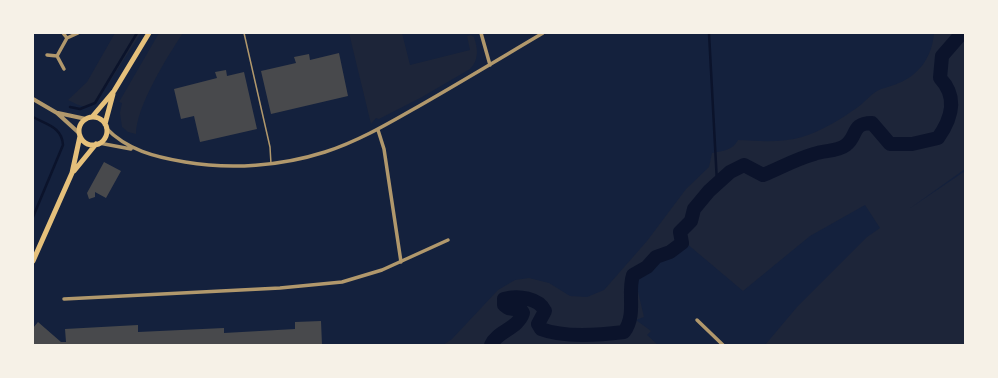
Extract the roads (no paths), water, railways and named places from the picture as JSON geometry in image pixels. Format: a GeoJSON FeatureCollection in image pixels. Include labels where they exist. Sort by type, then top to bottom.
{"type":"FeatureCollection","features":[{"type":"Feature","properties":{"kind":"main road"},"geometry":{"type":"LineString","coordinates":[[33,261],[72,173],[80,125],[86,119],[92,117],[114,91],[150,33]]}},
{"type":"Feature","properties":{"kind":"main road"},"geometry":{"type":"LineString","coordinates":[[72,173],[105,137],[114,91]]}},
{"type":"Feature","properties":{"kind":"main road"},"geometry":{"type":"LineString","coordinates":[[92,117],[99,119],[106,126]]}},
{"type":"Feature","properties":{"kind":"main road"},"geometry":{"type":"LineString","coordinates":[[79,134],[88,144],[98,144]]}},
{"type":"Feature","properties":{"kind":"street"},"geometry":{"type":"LineString","coordinates":[[63,33],[67,38]]}},
{"type":"Feature","properties":{"kind":"street"},"geometry":{"type":"LineString","coordinates":[[58,56],[67,38],[78,33]]}},
{"type":"Feature","properties":{"kind":"street"},"geometry":{"type":"LineString","coordinates":[[481,33],[490,65]]}},
{"type":"Feature","properties":{"kind":"street"},"geometry":{"type":"LineString","coordinates":[[98,144],[134,149],[156,156],[194,164],[234,166],[271,164],[326,152],[378,130],[543,33]]}},
{"type":"Feature","properties":{"kind":"street"},"geometry":{"type":"LineString","coordinates":[[47,55],[58,56]]}},
{"type":"Feature","properties":{"kind":"street"},"geometry":{"type":"LineString","coordinates":[[58,56],[64,69]]}},
{"type":"Feature","properties":{"kind":"street"},"geometry":{"type":"LineString","coordinates":[[33,99],[58,113],[79,134]]}},
{"type":"Feature","properties":{"kind":"street"},"geometry":{"type":"LineString","coordinates":[[58,113],[86,119]]}},
{"type":"Feature","properties":{"kind":"street"},"geometry":{"type":"LineString","coordinates":[[106,126],[113,135],[134,149]]}},
{"type":"Feature","properties":{"kind":"street"},"geometry":{"type":"LineString","coordinates":[[378,130],[384,149],[401,262]]}},
{"type":"Feature","properties":{"kind":"street"},"geometry":{"type":"LineString","coordinates":[[64,299],[305,287],[357,278],[401,262],[448,240]]}},
{"type":"Feature","properties":{"kind":"street"},"geometry":{"type":"LineString","coordinates":[[697,320],[723,345]]}},
{"type":"Feature","properties":{"kind":"lane"},"geometry":{"type":"LineString","coordinates":[[244,33],[270,147],[271,164]]}},
{"type":"Feature","properties":{"kind":"waterway"},"geometry":{"type":"LineString","coordinates":[[70,107],[80,109],[95,103],[137,33]]}},
{"type":"Feature","properties":{"kind":"waterway"},"geometry":{"type":"LineString","coordinates":[[709,33],[717,183]]}},
{"type":"Feature","properties":{"kind":"waterway"},"geometry":{"type":"LineString","coordinates":[[491,345],[498,336],[517,323],[523,313],[521,310],[508,308],[504,305],[504,299],[515,297],[533,300],[538,303],[545,311],[538,324],[541,329],[550,332],[571,335],[624,332],[630,318],[631,282],[633,275],[647,267],[656,257],[670,252],[682,243],[680,232],[691,221],[694,209],[709,191],[730,172],[744,165],[763,175],[807,156],[842,147],[850,141],[861,125],[872,123],[890,144],[912,144],[938,138],[947,123],[951,108],[949,93],[946,85],[940,78],[942,56],[962,33]]}},
{"type":"Feature","properties":{"kind":"waterway"},"geometry":{"type":"LineString","coordinates":[[33,117],[57,130],[60,134],[63,145],[33,217]]}}]}
